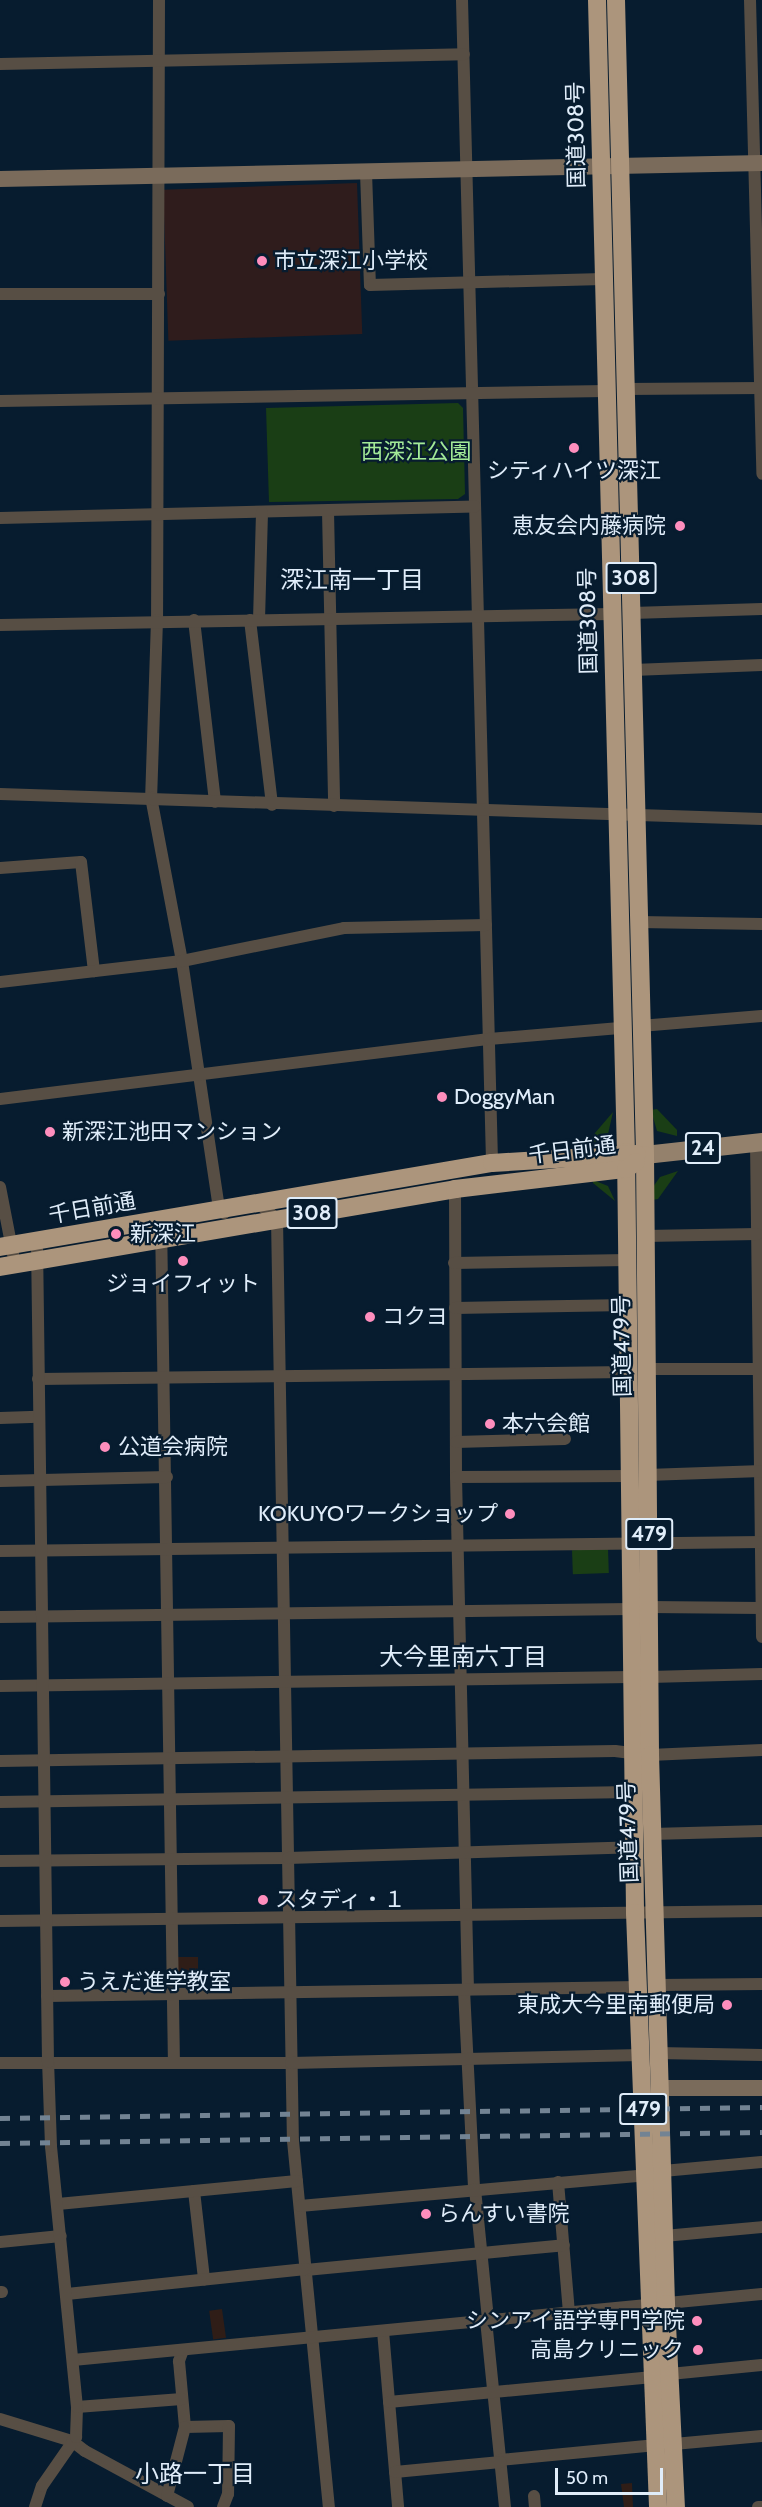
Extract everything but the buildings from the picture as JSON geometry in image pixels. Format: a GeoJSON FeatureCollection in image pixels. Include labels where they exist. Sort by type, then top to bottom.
{"type":"FeatureCollection","features":[{"type":"Feature","properties":{"kind":"highway","name":"国道308号"},"geometry":{"type":"LineString","coordinates":[[597,0],[620,1028],[626,1160]]}},
{"type":"Feature","properties":{"kind":"highway","name":"国道308号"},"geometry":{"type":"LineString","coordinates":[[616,0],[645,1155]]}},
{"type":"Feature","properties":{"kind":"highway","name":"千日前通"},"geometry":{"type":"LineString","coordinates":[[8,1265],[645,1155]]}},
{"type":"Feature","properties":{"kind":"highway","name":"国道479号"},"geometry":{"type":"LineString","coordinates":[[645,1155],[646,1369],[630,1542],[650,1677],[641,1753],[632,1792],[633,1846],[638,1987],[649,2054],[665,2444],[676,2507]]}},
{"type":"Feature","properties":{"kind":"highway","name":"千日前通"},"geometry":{"type":"LineString","coordinates":[[6,1246],[492,1163],[626,1160]]}},
{"type":"Feature","properties":{"kind":"highway","name":"国道479号"},"geometry":{"type":"LineString","coordinates":[[626,1160],[628,1372],[638,1475],[650,1541],[631,1677],[652,1834],[659,1985],[649,2054],[659,2088],[655,2173],[664,2236],[658,2305]]}},
{"type":"Feature","properties":{"kind":"highway","name":"国道479号"},"geometry":{"type":"LineString","coordinates":[[658,2507],[665,2444]]}},
{"type":"Feature","properties":{"kind":"main road","name":"24"},"geometry":{"type":"LineString","coordinates":[[645,1155],[759,1142]]}},
{"type":"Feature","properties":{"kind":"street"},"geometry":{"type":"LineString","coordinates":[[159,0],[156,177],[159,294],[157,620],[151,797],[182,961],[219,1210],[243,1224]]}},
{"type":"Feature","properties":{"kind":"street"},"geometry":{"type":"LineString","coordinates":[[462,0],[492,1163]]}},
{"type":"Feature","properties":{"kind":"street"},"geometry":{"type":"LineString","coordinates":[[750,0],[757,51],[762,474]]}},
{"type":"Feature","properties":{"kind":"street"},"geometry":{"type":"LineString","coordinates":[[0,64],[464,54]]}},
{"type":"Feature","properties":{"kind":"street"},"geometry":{"type":"LineString","coordinates":[[0,179],[758,163]]}},
{"type":"Feature","properties":{"kind":"street"},"geometry":{"type":"LineString","coordinates":[[366,172],[370,285],[603,279]]}},
{"type":"Feature","properties":{"kind":"street"},"geometry":{"type":"LineString","coordinates":[[0,294],[159,294]]}},
{"type":"Feature","properties":{"kind":"street"},"geometry":{"type":"LineString","coordinates":[[625,389],[761,388]]}},
{"type":"Feature","properties":{"kind":"street"},"geometry":{"type":"LineString","coordinates":[[0,401],[606,391]]}},
{"type":"Feature","properties":{"kind":"street"},"geometry":{"type":"LineString","coordinates":[[0,518],[157,511],[328,511],[475,506]]}},
{"type":"Feature","properties":{"kind":"street"},"geometry":{"type":"LineString","coordinates":[[328,511],[334,806]]}},
{"type":"Feature","properties":{"kind":"street"},"geometry":{"type":"LineString","coordinates":[[262,512],[255,620],[272,805]]}},
{"type":"Feature","properties":{"kind":"street"},"geometry":{"type":"LineString","coordinates":[[632,613],[762,609]]}},
{"type":"Feature","properties":{"kind":"street"},"geometry":{"type":"LineString","coordinates":[[0,625],[157,620],[329,620],[478,615],[612,614]]}},
{"type":"Feature","properties":{"kind":"street"},"geometry":{"type":"LineString","coordinates":[[194,620],[215,802]]}},
{"type":"Feature","properties":{"kind":"street"},"geometry":{"type":"LineString","coordinates":[[633,670],[762,665]]}},
{"type":"Feature","properties":{"kind":"street"},"geometry":{"type":"LineString","coordinates":[[0,794],[151,797],[272,805],[636,813],[762,819]]}},
{"type":"Feature","properties":{"kind":"street"},"geometry":{"type":"LineString","coordinates":[[0,868],[81,862],[94,971]]}},
{"type":"Feature","properties":{"kind":"street"},"geometry":{"type":"LineString","coordinates":[[639,922],[762,924]]}},
{"type":"Feature","properties":{"kind":"street"},"geometry":{"type":"LineString","coordinates":[[0,982],[182,961],[344,928],[486,925]]}},
{"type":"Feature","properties":{"kind":"street"},"geometry":{"type":"LineString","coordinates":[[640,1026],[762,1016]]}},
{"type":"Feature","properties":{"kind":"street"},"geometry":{"type":"LineString","coordinates":[[0,1099],[489,1039],[620,1028]]}},
{"type":"Feature","properties":{"kind":"street"},"geometry":{"type":"LineString","coordinates":[[759,1142],[757,1234],[761,1370],[762,1637]]}},
{"type":"Feature","properties":{"kind":"street"},"geometry":{"type":"LineString","coordinates":[[0,1187],[8,1265]]}},
{"type":"Feature","properties":{"kind":"street"},"geometry":{"type":"LineString","coordinates":[[455,1189],[456,1477],[462,1681],[467,2060],[474,2189],[505,2507]]}},
{"type":"Feature","properties":{"kind":"street"},"geometry":{"type":"LineString","coordinates":[[258,1203],[277,1219],[282,1377],[284,1682],[291,2063],[297,2181],[329,2507]]}},
{"type":"Feature","properties":{"kind":"street"},"geometry":{"type":"LineString","coordinates":[[161,1220],[167,1477],[174,2063]]}},
{"type":"Feature","properties":{"kind":"street"},"geometry":{"type":"LineString","coordinates":[[645,1236],[757,1234]]}},
{"type":"Feature","properties":{"kind":"street"},"geometry":{"type":"LineString","coordinates":[[35,2507],[42,2486],[76,2437],[77,2407],[58,2204],[48,2062],[37,1241]]}},
{"type":"Feature","properties":{"kind":"street"},"geometry":{"type":"LineString","coordinates":[[454,1263],[627,1260]]}},
{"type":"Feature","properties":{"kind":"street"},"geometry":{"type":"LineString","coordinates":[[454,1308],[628,1305]]}},
{"type":"Feature","properties":{"kind":"street"},"geometry":{"type":"LineString","coordinates":[[646,1369],[761,1370]]}},
{"type":"Feature","properties":{"kind":"street"},"geometry":{"type":"LineString","coordinates":[[38,1379],[282,1377],[455,1372],[628,1372]]}},
{"type":"Feature","properties":{"kind":"street"},"geometry":{"type":"LineString","coordinates":[[0,1418],[38,1417]]}},
{"type":"Feature","properties":{"kind":"street"},"geometry":{"type":"LineString","coordinates":[[456,1442],[565,1438]]}},
{"type":"Feature","properties":{"kind":"street"},"geometry":{"type":"LineString","coordinates":[[456,1477],[760,1471]]}},
{"type":"Feature","properties":{"kind":"street"},"geometry":{"type":"LineString","coordinates":[[0,1481],[167,1477]]}},
{"type":"Feature","properties":{"kind":"street"},"geometry":{"type":"LineString","coordinates":[[0,1551],[650,1541],[760,1542]]}},
{"type":"Feature","properties":{"kind":"street"},"geometry":{"type":"LineString","coordinates":[[0,1617],[761,1608]]}},
{"type":"Feature","properties":{"kind":"street"},"geometry":{"type":"LineString","coordinates":[[650,1677],[762,1674]]}},
{"type":"Feature","properties":{"kind":"street"},"geometry":{"type":"LineString","coordinates":[[0,1686],[631,1677]]}},
{"type":"Feature","properties":{"kind":"street"},"geometry":{"type":"LineString","coordinates":[[0,1761],[762,1750]]}},
{"type":"Feature","properties":{"kind":"street"},"geometry":{"type":"LineString","coordinates":[[0,1802],[632,1792]]}},
{"type":"Feature","properties":{"kind":"street"},"geometry":{"type":"LineString","coordinates":[[652,1834],[762,1831]]}},
{"type":"Feature","properties":{"kind":"street"},"geometry":{"type":"LineString","coordinates":[[0,1861],[288,1858],[633,1846]]}},
{"type":"Feature","properties":{"kind":"street"},"geometry":{"type":"LineString","coordinates":[[0,1921],[762,1911]]}},
{"type":"Feature","properties":{"kind":"street"},"geometry":{"type":"LineString","coordinates":[[659,1985],[762,1984]]}},
{"type":"Feature","properties":{"kind":"street"},"geometry":{"type":"LineString","coordinates":[[47,1996],[638,1987]]}},
{"type":"Feature","properties":{"kind":"street"},"geometry":{"type":"LineString","coordinates":[[0,2063],[291,2063],[649,2054],[762,2055]]}},
{"type":"Feature","properties":{"kind":"street"},"geometry":{"type":"LineString","coordinates":[[659,2088],[762,2088]]}},
{"type":"Feature","properties":{"kind":"street"},"geometry":{"type":"LineString","coordinates":[[300,2206],[762,2162]]}},
{"type":"Feature","properties":{"kind":"street"},"geometry":{"type":"LineString","coordinates":[[58,2204],[297,2181]]}},
{"type":"Feature","properties":{"kind":"street"},"geometry":{"type":"LineString","coordinates":[[558,2181],[570,2312]]}},
{"type":"Feature","properties":{"kind":"street"},"geometry":{"type":"LineString","coordinates":[[194,2191],[204,2279]]}},
{"type":"Feature","properties":{"kind":"street"},"geometry":{"type":"LineString","coordinates":[[664,2236],[762,2227]]}},
{"type":"Feature","properties":{"kind":"street"},"geometry":{"type":"LineString","coordinates":[[0,2242],[61,2236]]}},
{"type":"Feature","properties":{"kind":"street"},"geometry":{"type":"LineString","coordinates":[[67,2294],[564,2245]]}},
{"type":"Feature","properties":{"kind":"street"},"geometry":{"type":"LineString","coordinates":[[73,2360],[762,2294]]}},
{"type":"Feature","properties":{"kind":"street"},"geometry":{"type":"LineString","coordinates":[[383,2331],[398,2507]]}},
{"type":"Feature","properties":{"kind":"street"},"geometry":{"type":"LineString","coordinates":[[167,2496],[185,2427],[179,2361],[183,2350]]}},
{"type":"Feature","properties":{"kind":"street"},"geometry":{"type":"LineString","coordinates":[[389,2402],[762,2365]]}},
{"type":"Feature","properties":{"kind":"street"},"geometry":{"type":"LineString","coordinates":[[77,2407],[182,2399]]}},
{"type":"Feature","properties":{"kind":"street"},"geometry":{"type":"LineString","coordinates":[[0,2419],[72,2441],[85,2451],[188,2507]]}},
{"type":"Feature","properties":{"kind":"street"},"geometry":{"type":"LineString","coordinates":[[185,2427],[230,2426],[228,2494],[223,2507]]}},
{"type":"Feature","properties":{"kind":"street"},"geometry":{"type":"LineString","coordinates":[[395,2472],[762,2436]]}},
{"type":"Feature","properties":{"kind":"shaded area","name":"市立深江小学校"},"geometry":{"type":"Polygon","coordinates":[[[357,183],[362,334],[168,341],[163,190],[357,183]]]}},
{"type":"Feature","properties":{"kind":"shaded area"},"geometry":{"type":"Polygon","coordinates":[[[178,1957],[198,1957],[198,1985],[178,1985],[178,1957]]]}},
{"type":"Feature","properties":{"kind":"shaded area"},"geometry":{"type":"Polygon","coordinates":[[[222,2309],[226,2338],[213,2340],[209,2311],[222,2309]]]}},
{"type":"Feature","properties":{"kind":"shaded area"},"geometry":{"type":"Polygon","coordinates":[[[632,2483],[633,2507],[624,2507],[621,2484],[632,2483]]]}},
{"type":"Feature","properties":{"kind":"green space","name":"西深江公園"},"geometry":{"type":"Polygon","coordinates":[[[458,403],[463,408],[465,494],[458,499],[269,502],[266,408],[458,403]]]}},
{"type":"Feature","properties":{"kind":"green space"},"geometry":{"type":"Polygon","coordinates":[[[657,1109],[677,1130],[677,1136],[657,1131],[651,1110],[657,1109]]]}},
{"type":"Feature","properties":{"kind":"green space"},"geometry":{"type":"Polygon","coordinates":[[[613,1112],[608,1134],[590,1145],[589,1140],[613,1112]]]}},
{"type":"Feature","properties":{"kind":"green space"},"geometry":{"type":"Polygon","coordinates":[[[678,1171],[658,1199],[652,1200],[653,1187],[660,1177],[678,1171]]]}},
{"type":"Feature","properties":{"kind":"green space"},"geometry":{"type":"Polygon","coordinates":[[[593,1180],[608,1186],[615,1201],[593,1183],[593,1180]]]}},
{"type":"Feature","properties":{"kind":"green space"},"geometry":{"type":"Polygon","coordinates":[[[608,1549],[609,1573],[573,1574],[572,1550],[608,1549]]]}},
{"type":"Feature","properties":{"kind":"railway"},"geometry":{"type":"LineString","coordinates":[[0,2118],[762,2107]]}},
{"type":"Feature","properties":{"kind":"railway"},"geometry":{"type":"LineString","coordinates":[[0,2143],[762,2132]]}},
{"type":"Feature","properties":{"kind":"place","name":"市立深江小学校"},"geometry":{"type":"Point","coordinates":[262,261]}},
{"type":"Feature","properties":{"kind":"place","name":"シティハイツ深江"},"geometry":{"type":"Point","coordinates":[574,448]}},
{"type":"Feature","properties":{"kind":"place","name":"恵友会内藤病院"},"geometry":{"type":"Point","coordinates":[680,526]}},
{"type":"Feature","properties":{"kind":"place","name":"DoggyMan"},"geometry":{"type":"Point","coordinates":[442,1097]}},
{"type":"Feature","properties":{"kind":"place","name":"新深江池田マンション"},"geometry":{"type":"Point","coordinates":[50,1132]}},
{"type":"Feature","properties":{"kind":"place","name":"新深江"},"geometry":{"type":"Point","coordinates":[116,1234]}},
{"type":"Feature","properties":{"kind":"place","name":"ジョイフィット"},"geometry":{"type":"Point","coordinates":[183,1261]}},
{"type":"Feature","properties":{"kind":"place","name":"コクヨ"},"geometry":{"type":"Point","coordinates":[370,1317]}},
{"type":"Feature","properties":{"kind":"place","name":"本六会館"},"geometry":{"type":"Point","coordinates":[490,1424]}},
{"type":"Feature","properties":{"kind":"place","name":"公道会病院"},"geometry":{"type":"Point","coordinates":[105,1447]}},
{"type":"Feature","properties":{"kind":"place","name":"KOKUYOワークショップ"},"geometry":{"type":"Point","coordinates":[510,1514]}},
{"type":"Feature","properties":{"kind":"place","name":"スタディ・１"},"geometry":{"type":"Point","coordinates":[263,1900]}},
{"type":"Feature","properties":{"kind":"place","name":"うえだ進学教室"},"geometry":{"type":"Point","coordinates":[65,1982]}},
{"type":"Feature","properties":{"kind":"place","name":"東成大今里南郵便局"},"geometry":{"type":"Point","coordinates":[727,2005]}},
{"type":"Feature","properties":{"kind":"place","name":"らんすい書院"},"geometry":{"type":"Point","coordinates":[426,2214]}},
{"type":"Feature","properties":{"kind":"place","name":"シンアイ語学専門学院"},"geometry":{"type":"Point","coordinates":[697,2321]}},
{"type":"Feature","properties":{"kind":"place","name":"高島クリニック"},"geometry":{"type":"Point","coordinates":[698,2350]}},
{"type":"Feature","properties":{"kind":"district","name":"深江南一丁目"},"geometry":{"type":"Point","coordinates":[352,580]}},
{"type":"Feature","properties":{"kind":"district","name":"大今里南六丁目"},"geometry":{"type":"Point","coordinates":[463,1657]}},
{"type":"Feature","properties":{"kind":"district","name":"小路一丁目"},"geometry":{"type":"Point","coordinates":[195,2474]}}]}
